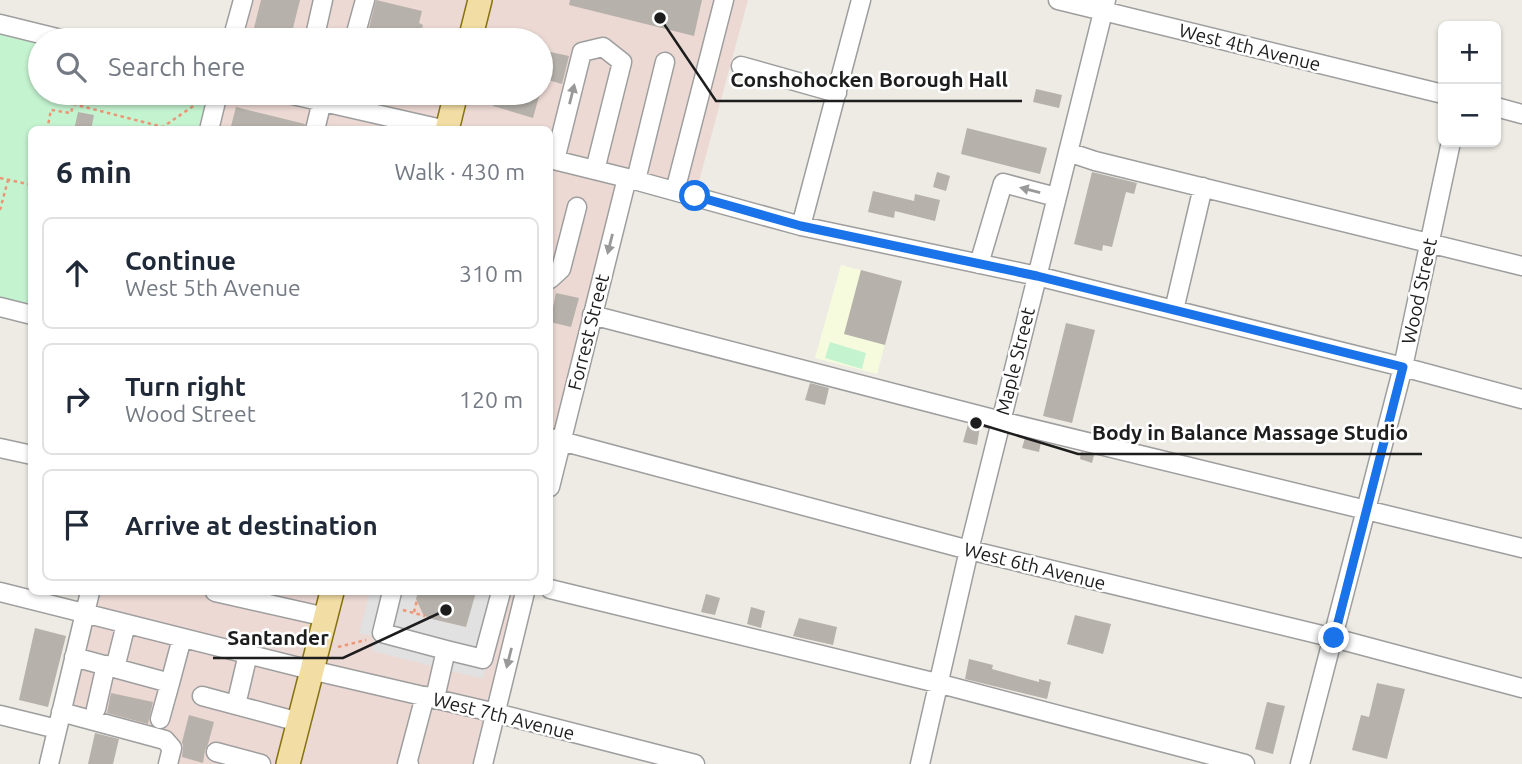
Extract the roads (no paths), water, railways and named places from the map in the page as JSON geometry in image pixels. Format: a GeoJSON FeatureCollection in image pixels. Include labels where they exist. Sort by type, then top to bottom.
{"type":"FeatureCollection","features":[{"type":"Feature","properties":{"kind":"main road"},"geometry":{"type":"LineString","coordinates":[[473,28],[480,0]]}},
{"type":"Feature","properties":{"kind":"main road"},"geometry":{"type":"LineString","coordinates":[[447,126],[453,105]]}},
{"type":"Feature","properties":{"kind":"main road"},"geometry":{"type":"LineString","coordinates":[[288,764],[330,595]]}},
{"type":"Feature","properties":{"kind":"street"},"geometry":{"type":"LineString","coordinates":[[235,28],[243,0]]}},
{"type":"Feature","properties":{"kind":"street"},"geometry":{"type":"LineString","coordinates":[[317,28],[323,0]]}},
{"type":"Feature","properties":{"kind":"street"},"geometry":{"type":"LineString","coordinates":[[357,28],[365,0]]}},
{"type":"Feature","properties":{"kind":"street"},"geometry":{"type":"LineString","coordinates":[[675,191],[724,0]]}},
{"type":"Feature","properties":{"kind":"street"},"geometry":{"type":"LineString","coordinates":[[801,226],[861,0]]}},
{"type":"Feature","properties":{"kind":"street","name":"West 4th Avenue"},"geometry":{"type":"LineString","coordinates":[[1058,0],[1105,5],[1438,93]]}},
{"type":"Feature","properties":{"kind":"street","name":"Maple Street"},"geometry":{"type":"LineString","coordinates":[[920,764],[1000,421],[1105,5]]}},
{"type":"Feature","properties":{"kind":"street"},"geometry":{"type":"LineString","coordinates":[[0,24],[28,31]]}},
{"type":"Feature","properties":{"kind":"street"},"geometry":{"type":"LineString","coordinates":[[553,155],[582,52],[603,47],[622,62],[595,170]]}},
{"type":"Feature","properties":{"kind":"street","name":"Forrest Street"},"geometry":{"type":"LineString","coordinates":[[553,458],[555,439],[665,62]]}},
{"type":"Feature","properties":{"kind":"street"},"geometry":{"type":"LineString","coordinates":[[741,66],[837,93]]}},
{"type":"Feature","properties":{"kind":"street"},"geometry":{"type":"LineString","coordinates":[[209,126],[211,105]]}},
{"type":"Feature","properties":{"kind":"street"},"geometry":{"type":"LineString","coordinates":[[317,126],[330,105]]}},
{"type":"Feature","properties":{"kind":"street"},"geometry":{"type":"LineString","coordinates":[[342,105],[372,121],[413,126]]}},
{"type":"Feature","properties":{"kind":"street"},"geometry":{"type":"LineString","coordinates":[[1501,108],[1522,114]]}},
{"type":"Feature","properties":{"kind":"street","name":"Wood Street"},"geometry":{"type":"LineString","coordinates":[[1300,764],[1403,367],[1450,147]]}},
{"type":"Feature","properties":{"kind":"street"},"geometry":{"type":"LineString","coordinates":[[1068,152],[1522,266]]}},
{"type":"Feature","properties":{"kind":"street"},"geometry":{"type":"LineString","coordinates":[[553,159],[801,226],[1037,276],[1522,399]]}},
{"type":"Feature","properties":{"kind":"street"},"geometry":{"type":"LineString","coordinates":[[979,264],[1003,183],[1056,197]]}},
{"type":"Feature","properties":{"kind":"street"},"geometry":{"type":"LineString","coordinates":[[1174,310],[1203,187]]}},
{"type":"Feature","properties":{"kind":"street"},"geometry":{"type":"LineString","coordinates":[[553,271],[558,245],[578,207]]}},
{"type":"Feature","properties":{"kind":"street"},"geometry":{"type":"LineString","coordinates":[[0,307],[28,314]]}},
{"type":"Feature","properties":{"kind":"street"},"geometry":{"type":"LineString","coordinates":[[592,314],[1000,421],[1522,548]]}},
{"type":"Feature","properties":{"kind":"street","name":"West 6th Avenue"},"geometry":{"type":"LineString","coordinates":[[555,439],[969,550],[1334,638],[1522,688]]}},
{"type":"Feature","properties":{"kind":"street"},"geometry":{"type":"LineString","coordinates":[[0,447],[28,454]]}},
{"type":"Feature","properties":{"kind":"street"},"geometry":{"type":"LineString","coordinates":[[553,590],[937,683],[1245,764]]}},
{"type":"Feature","properties":{"kind":"street","name":"West 7th Avenue"},"geometry":{"type":"LineString","coordinates":[[0,592],[695,764]]}},
{"type":"Feature","properties":{"kind":"street"},"geometry":{"type":"LineString","coordinates":[[49,764],[89,595]]}},
{"type":"Feature","properties":{"kind":"street"},"geometry":{"type":"LineString","coordinates":[[228,595],[326,617]]}},
{"type":"Feature","properties":{"kind":"street"},"geometry":{"type":"LineString","coordinates":[[391,595],[382,633],[482,659],[499,595]]}},
{"type":"Feature","properties":{"kind":"street"},"geometry":{"type":"LineString","coordinates":[[483,764],[524,595]]}},
{"type":"Feature","properties":{"kind":"street"},"geometry":{"type":"LineString","coordinates":[[96,709],[126,624]]}},
{"type":"Feature","properties":{"kind":"street"},"geometry":{"type":"LineString","coordinates":[[160,719],[182,638]]}},
{"type":"Feature","properties":{"kind":"street"},"geometry":{"type":"LineString","coordinates":[[409,764],[446,650]]}},
{"type":"Feature","properties":{"kind":"street"},"geometry":{"type":"LineString","coordinates":[[236,705],[248,654]]}},
{"type":"Feature","properties":{"kind":"street"},"geometry":{"type":"LineString","coordinates":[[74,657],[170,683]]}},
{"type":"Feature","properties":{"kind":"street"},"geometry":{"type":"LineString","coordinates":[[202,696],[299,722]]}},
{"type":"Feature","properties":{"kind":"street"},"geometry":{"type":"LineString","coordinates":[[0,715],[59,720],[165,740],[172,748],[168,764]]}},
{"type":"Feature","properties":{"kind":"street"},"geometry":{"type":"LineString","coordinates":[[216,752],[261,764]]}},
{"type":"Feature","properties":{"kind":"place","name":"Conshohocken Borough Hall"},"geometry":{"type":"Point","coordinates":[660,18]}},
{"type":"Feature","properties":{"kind":"place","name":"Body in Balance Massage Studio"},"geometry":{"type":"Point","coordinates":[976,423]}},
{"type":"Feature","properties":{"kind":"place","name":"Santander"},"geometry":{"type":"Point","coordinates":[446,610]}}]}
